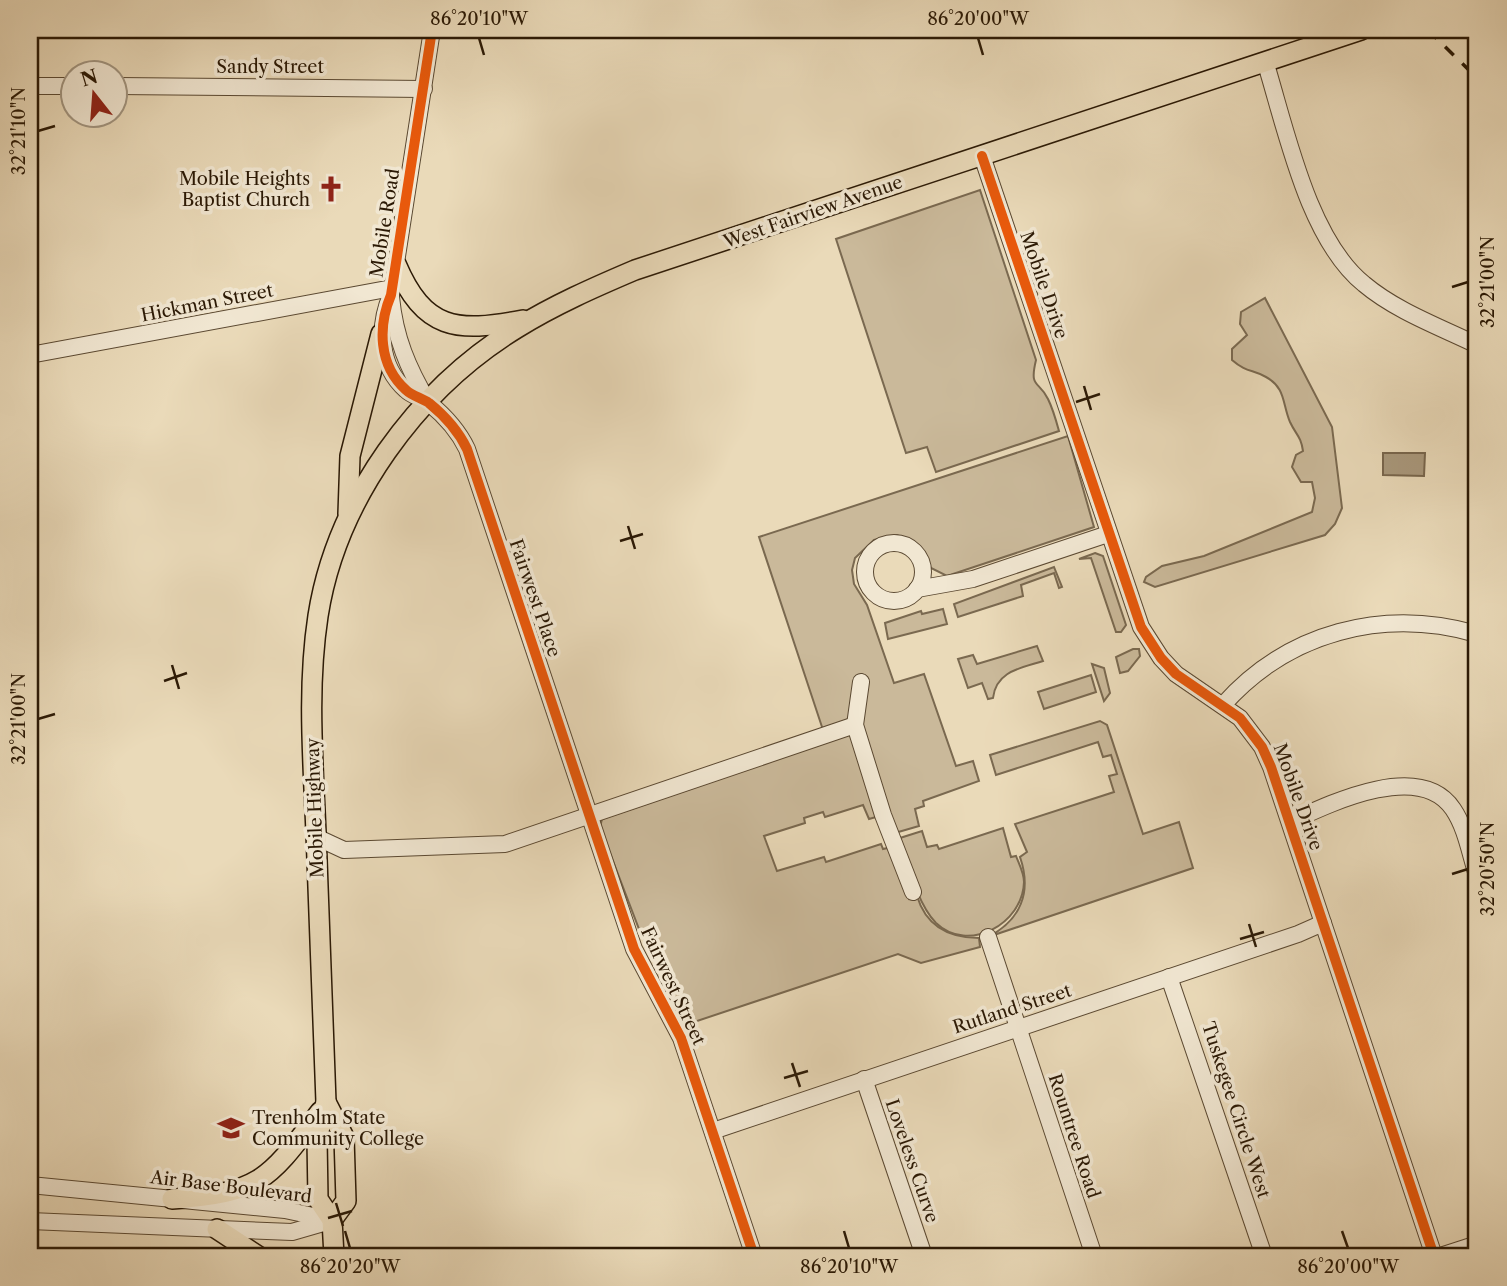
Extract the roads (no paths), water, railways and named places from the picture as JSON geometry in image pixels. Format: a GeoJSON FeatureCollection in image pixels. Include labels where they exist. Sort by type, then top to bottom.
{"type":"FeatureCollection","features":[{"type":"Feature","properties":{"kind":"main road","name":"West Fairview Avenue"},"geometry":{"type":"LineString","coordinates":[[348,518],[393,445],[428,402],[486,349],[537,317],[635,270],[1361,30]]}},
{"type":"Feature","properties":{"kind":"main road"},"geometry":{"type":"LineString","coordinates":[[396,264],[415,302],[433,317],[447,323],[492,326],[537,317]]}},
{"type":"Feature","properties":{"kind":"main road"},"geometry":{"type":"LineString","coordinates":[[348,518],[350,456],[381,334]]}},
{"type":"Feature","properties":{"kind":"main road","name":"Mobile Highway"},"geometry":{"type":"LineString","coordinates":[[334,1256],[332,1220],[318,1199],[317,1139],[326,1102],[311,713],[314,645],[328,571],[348,518]]}},
{"type":"Feature","properties":{"kind":"main road"},"geometry":{"type":"LineString","coordinates":[[172,1199],[218,1196],[243,1189],[262,1179],[279,1165],[326,1102]]}},
{"type":"Feature","properties":{"kind":"main road","name":"Mobile Highway"},"geometry":{"type":"LineString","coordinates":[[326,1102],[344,1137],[346,1200],[332,1220]]}},
{"type":"Feature","properties":{"kind":"main road"},"geometry":{"type":"LineString","coordinates":[[217,1229],[258,1256]]}},
{"type":"Feature","properties":{"kind":"street","name":"Mobile Road"},"geometry":{"type":"LineString","coordinates":[[381,334],[382,317],[396,264],[432,30]]}},
{"type":"Feature","properties":{"kind":"street"},"geometry":{"type":"LineString","coordinates":[[1265,61],[1314,214],[1341,262],[1364,285],[1398,306],[1477,345]]}},
{"type":"Feature","properties":{"kind":"street"},"geometry":{"type":"LineString","coordinates":[[30,86],[60,86]]}},
{"type":"Feature","properties":{"kind":"street","name":"Sandy Street"},"geometry":{"type":"LineString","coordinates":[[130,86],[424,89]]}},
{"type":"Feature","properties":{"kind":"street","name":"Mobile Drive"},"geometry":{"type":"LineString","coordinates":[[982,156],[1133,610],[1150,644],[1176,674],[1240,718],[1262,747],[1290,822],[1434,1256]]}},
{"type":"Feature","properties":{"kind":"street","name":"Mobile Road"},"geometry":{"type":"LineString","coordinates":[[391,291],[396,335],[405,361],[428,402]]}},
{"type":"Feature","properties":{"kind":"street","name":"Hickman Street"},"geometry":{"type":"LineString","coordinates":[[30,355],[391,291]]}},
{"type":"Feature","properties":{"kind":"street"},"geometry":{"type":"LineString","coordinates":[[381,334],[386,355],[398,382],[407,391],[428,402]]}},
{"type":"Feature","properties":{"kind":"street","name":"Fairwest Place"},"geometry":{"type":"LineString","coordinates":[[428,402],[453,426],[467,449],[590,816]]}},
{"type":"Feature","properties":{"kind":"street"},"geometry":{"type":"LineString","coordinates":[[917,589],[973,579],[1108,534]]}},
{"type":"Feature","properties":{"kind":"street"},"geometry":{"type":"LineString","coordinates":[[1223,705],[1253,676],[1278,658],[1307,642],[1349,628],[1412,622],[1477,634]]}},
{"type":"Feature","properties":{"kind":"street"},"geometry":{"type":"LineString","coordinates":[[861,682],[855,725],[883,815],[913,892]]}},
{"type":"Feature","properties":{"kind":"street"},"geometry":{"type":"LineString","coordinates":[[316,837],[344,850],[498,846],[855,725]]}},
{"type":"Feature","properties":{"kind":"street"},"geometry":{"type":"LineString","coordinates":[[1290,822],[1394,786],[1425,788],[1443,797],[1455,813],[1477,875]]}},
{"type":"Feature","properties":{"kind":"street","name":"Fairwest Street"},"geometry":{"type":"LineString","coordinates":[[590,816],[634,949],[666,1005],[681,1038],[754,1256]]}},
{"type":"Feature","properties":{"kind":"street","name":"Rutland Street"},"geometry":{"type":"LineString","coordinates":[[713,1131],[1323,923]]}},
{"type":"Feature","properties":{"kind":"street","name":"Rountree Road"},"geometry":{"type":"LineString","coordinates":[[988,937],[1094,1256]]}},
{"type":"Feature","properties":{"kind":"street","name":"Tuskegee Circle West"},"geometry":{"type":"LineString","coordinates":[[1169,977],[1264,1256]]}},
{"type":"Feature","properties":{"kind":"street","name":"Loveless Curve"},"geometry":{"type":"LineString","coordinates":[[864,1079],[924,1256]]}},
{"type":"Feature","properties":{"kind":"street","name":"Air Base Boulevard"},"geometry":{"type":"LineString","coordinates":[[30,1185],[285,1210],[332,1220]]}},
{"type":"Feature","properties":{"kind":"street","name":"Air Base Boulevard"},"geometry":{"type":"LineString","coordinates":[[30,1221],[292,1232],[332,1220]]}},
{"type":"Feature","properties":{"kind":"street"},"geometry":{"type":"LineString","coordinates":[[1440,1256],[1477,1244]]}},
{"type":"Feature","properties":{"kind":"railway"},"geometry":{"type":"LineString","coordinates":[[1428,30],[1477,78]]}},
{"type":"Feature","properties":{"kind":"place","name":"Mobile Heights Baptist Church"},"geometry":{"type":"Point","coordinates":[331,189]}},
{"type":"Feature","properties":{"kind":"place","name":"Trenholm State Community College"},"geometry":{"type":"Point","coordinates":[231,1128]}}]}
